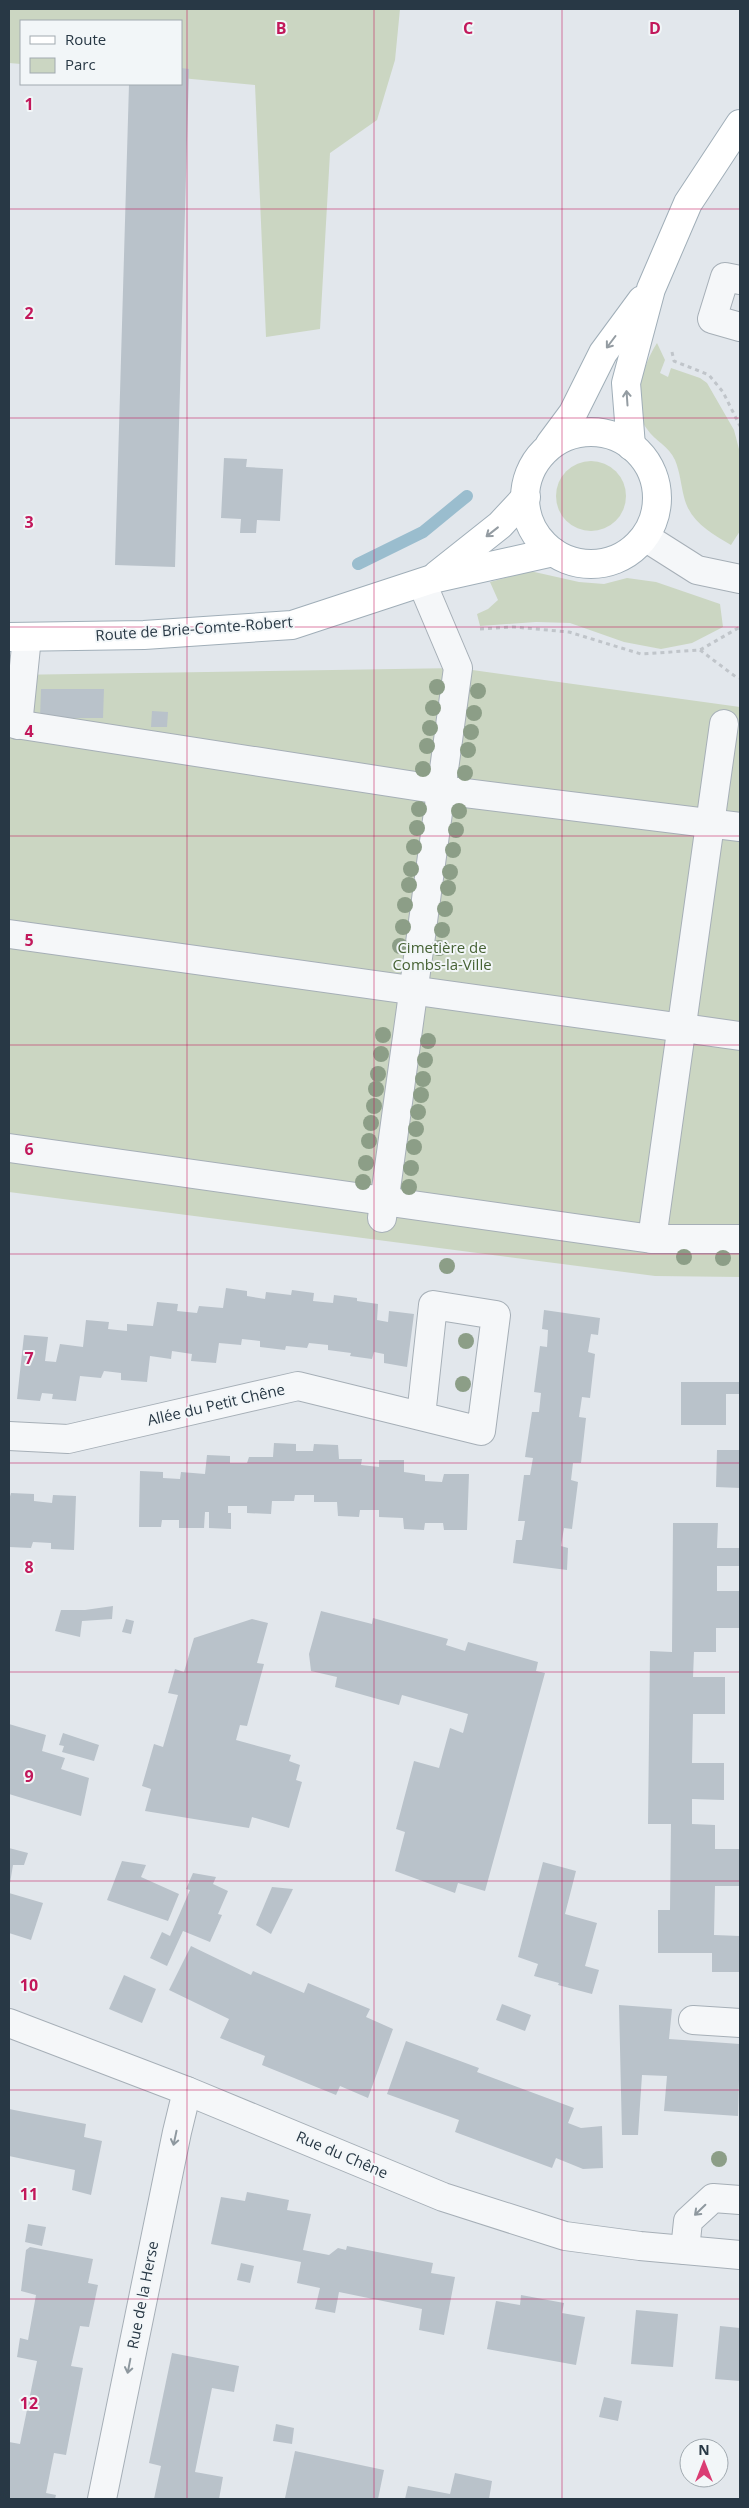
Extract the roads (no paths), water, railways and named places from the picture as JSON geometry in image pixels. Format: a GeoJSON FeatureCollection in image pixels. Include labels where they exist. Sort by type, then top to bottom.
{"type":"FeatureCollection","features":[{"type":"Feature","properties":{"kind":"main road"},"geometry":{"type":"LineString","coordinates":[[631,446],[626,383],[651,289],[688,203],[740,124]]}},
{"type":"Feature","properties":{"kind":"main road"},"geometry":{"type":"LineString","coordinates":[[549,446],[561,438],[583,432],[607,433],[621,439],[640,453],[652,472],[657,492],[655,516],[645,537],[626,554],[604,563],[581,563],[552,552],[536,535],[526,515],[526,486],[534,464],[573,413],[603,353],[651,289]]}},
{"type":"Feature","properties":{"kind":"main road","name":"Route de Brie-Comte-Robert"},"geometry":{"type":"LineString","coordinates":[[427,581],[500,525],[526,497]]}},
{"type":"Feature","properties":{"kind":"main road","name":"Route de Brie-Comte-Robert"},"geometry":{"type":"LineString","coordinates":[[18,637],[144,635],[292,625],[427,581],[552,552]]}},
{"type":"Feature","properties":{"kind":"street"},"geometry":{"type":"LineString","coordinates":[[740,280],[725,277],[712,319],[740,327]]}},
{"type":"Feature","properties":{"kind":"street"},"geometry":{"type":"LineString","coordinates":[[645,537],[696,570],[740,579]]}},
{"type":"Feature","properties":{"kind":"street"},"geometry":{"type":"LineString","coordinates":[[383,1210],[458,668],[443,632],[427,581]]}},
{"type":"Feature","properties":{"kind":"street"},"geometry":{"type":"LineString","coordinates":[[18,637],[13,724],[442,790],[740,827]]}},
{"type":"Feature","properties":{"kind":"street"},"geometry":{"type":"LineString","coordinates":[[652,1239],[724,724]]}},
{"type":"Feature","properties":{"kind":"street"},"geometry":{"type":"LineString","coordinates":[[9,934],[740,1036]]}},
{"type":"Feature","properties":{"kind":"street"},"geometry":{"type":"LineString","coordinates":[[9,1148],[383,1210],[652,1239],[740,1239]]}},
{"type":"Feature","properties":{"kind":"street","name":"Allée du Petit Chêne"},"geometry":{"type":"LineString","coordinates":[[9,1436],[68,1439],[298,1386],[481,1431],[496,1315],[433,1305],[421,1416]]}},
{"type":"Feature","properties":{"kind":"street"},"geometry":{"type":"LineString","coordinates":[[693,2020],[740,2022]]}},
{"type":"Feature","properties":{"kind":"street","name":"Rue du Chêne"},"geometry":{"type":"LineString","coordinates":[[9,2023],[187,2091],[443,2197],[565,2236],[740,2255]]}},
{"type":"Feature","properties":{"kind":"street","name":"Rue de la Herse"},"geometry":{"type":"LineString","coordinates":[[102,2499],[176,2132],[187,2091]]}},
{"type":"Feature","properties":{"kind":"street"},"geometry":{"type":"LineString","coordinates":[[685,2250],[688,2221],[713,2198],[740,2200]]}},
{"type":"Feature","properties":{"kind":"waterway"},"geometry":{"type":"LineString","coordinates":[[358,564],[423,532],[467,496]]}},
{"type":"Feature","properties":{"kind":"park label","name":"Cimetière de Combs-la-Ville"},"geometry":{"type":"Point","coordinates":[442,956]}}]}
